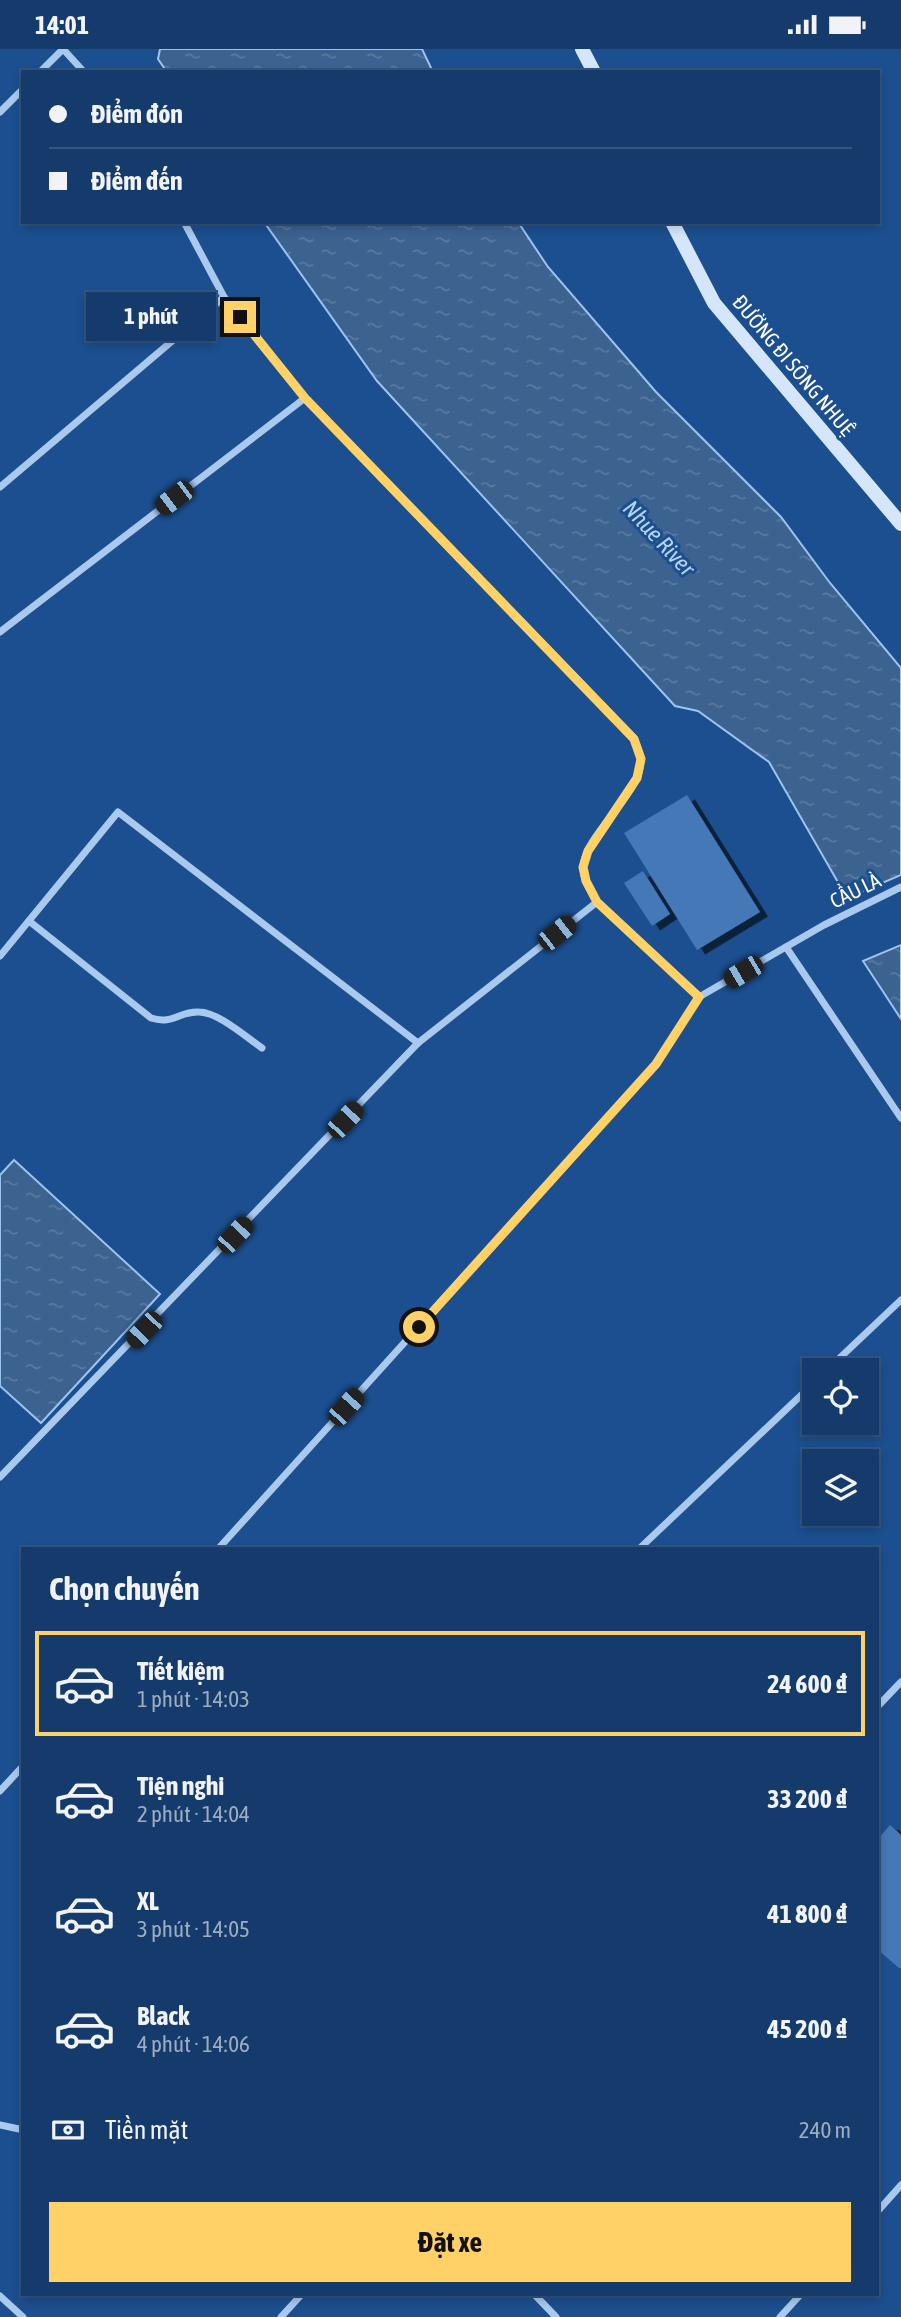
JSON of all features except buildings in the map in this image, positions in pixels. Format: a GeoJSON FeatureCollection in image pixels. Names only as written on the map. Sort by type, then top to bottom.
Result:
{"type":"FeatureCollection","features":[{"type":"Feature","properties":{"kind":"street"},"geometry":{"type":"LineString","coordinates":[[42,70],[63,49],[82,70]]}},
{"type":"Feature","properties":{"kind":"street"},"geometry":{"type":"LineString","coordinates":[[582,49],[593,70]]}},
{"type":"Feature","properties":{"kind":"street"},"geometry":{"type":"LineString","coordinates":[[0,112],[21,91]]}},
{"type":"Feature","properties":{"kind":"street"},"geometry":{"type":"LineString","coordinates":[[185,224],[225,297],[305,398],[634,739],[641,759],[637,778],[588,851],[583,867],[586,881],[597,902],[699,997],[656,1064],[220,1547]]}},
{"type":"Feature","properties":{"kind":"street","name":"ĐƯỜNG ĐI SÔNG NHUỆ"},"geometry":{"type":"LineString","coordinates":[[673,224],[714,303],[901,524]]}},
{"type":"Feature","properties":{"kind":"street"},"geometry":{"type":"LineString","coordinates":[[0,487],[225,297]]}},
{"type":"Feature","properties":{"kind":"street"},"geometry":{"type":"LineString","coordinates":[[0,632],[305,398]]}},
{"type":"Feature","properties":{"kind":"street"},"geometry":{"type":"LineString","coordinates":[[0,956],[118,812],[418,1043]]}},
{"type":"Feature","properties":{"kind":"street","name":"CẦU LÀ"},"geometry":{"type":"LineString","coordinates":[[699,997],[824,925],[901,887]]}},
{"type":"Feature","properties":{"kind":"street"},"geometry":{"type":"LineString","coordinates":[[0,1477],[418,1043],[597,902]]}},
{"type":"Feature","properties":{"kind":"street"},"geometry":{"type":"LineString","coordinates":[[29,921],[151,1018],[164,1022],[199,1011],[215,1016],[262,1048]]}},
{"type":"Feature","properties":{"kind":"street"},"geometry":{"type":"LineString","coordinates":[[786,947],[901,1118]]}},
{"type":"Feature","properties":{"kind":"street"},"geometry":{"type":"LineString","coordinates":[[840,1358],[901,1300]]}},
{"type":"Feature","properties":{"kind":"street"},"geometry":{"type":"LineString","coordinates":[[641,1547],[802,1394]]}},
{"type":"Feature","properties":{"kind":"street"},"geometry":{"type":"LineString","coordinates":[[879,1705],[901,1682]]}},
{"type":"Feature","properties":{"kind":"street"},"geometry":{"type":"LineString","coordinates":[[0,1791],[21,1768]]}},
{"type":"Feature","properties":{"kind":"street"},"geometry":{"type":"LineString","coordinates":[[0,2125],[21,2128]]}},
{"type":"Feature","properties":{"kind":"street"},"geometry":{"type":"LineString","coordinates":[[879,2210],[901,2185]]}},
{"type":"Feature","properties":{"kind":"street"},"geometry":{"type":"LineString","coordinates":[[0,2296],[23,2317]]}},
{"type":"Feature","properties":{"kind":"street"},"geometry":{"type":"LineString","coordinates":[[281,2317],[300,2296]]}},
{"type":"Feature","properties":{"kind":"street"},"geometry":{"type":"LineString","coordinates":[[536,2296],[556,2317]]}},
{"type":"Feature","properties":{"kind":"street"},"geometry":{"type":"LineString","coordinates":[[780,2317],[799,2296]]}},
{"type":"Feature","properties":{"kind":"water"},"geometry":{"type":"Polygon","coordinates":[[[160,49],[422,49],[432,70],[166,70],[158,59],[160,49]]]}},
{"type":"Feature","properties":{"kind":"water","name":"Nhue River"},"geometry":{"type":"Polygon","coordinates":[[[265,224],[519,224],[548,267],[656,392],[781,517],[830,583],[901,668],[901,875],[847,898],[769,762],[698,711],[675,706],[377,381],[265,224]]]}},
{"type":"Feature","properties":{"kind":"water"},"geometry":{"type":"Polygon","coordinates":[[[901,945],[901,1019],[863,961],[901,945]]]}},
{"type":"Feature","properties":{"kind":"water"},"geometry":{"type":"Polygon","coordinates":[[[14,1160],[160,1294],[41,1423],[0,1386],[0,1175],[14,1160]]]}},
{"type":"Feature","properties":{"kind":"route"},"geometry":{"type":"LineString","coordinates":[[240,317],[305,398],[634,739],[641,759],[637,778],[588,851],[583,867],[586,881],[597,902],[699,997],[656,1064],[419,1327]]}}]}
